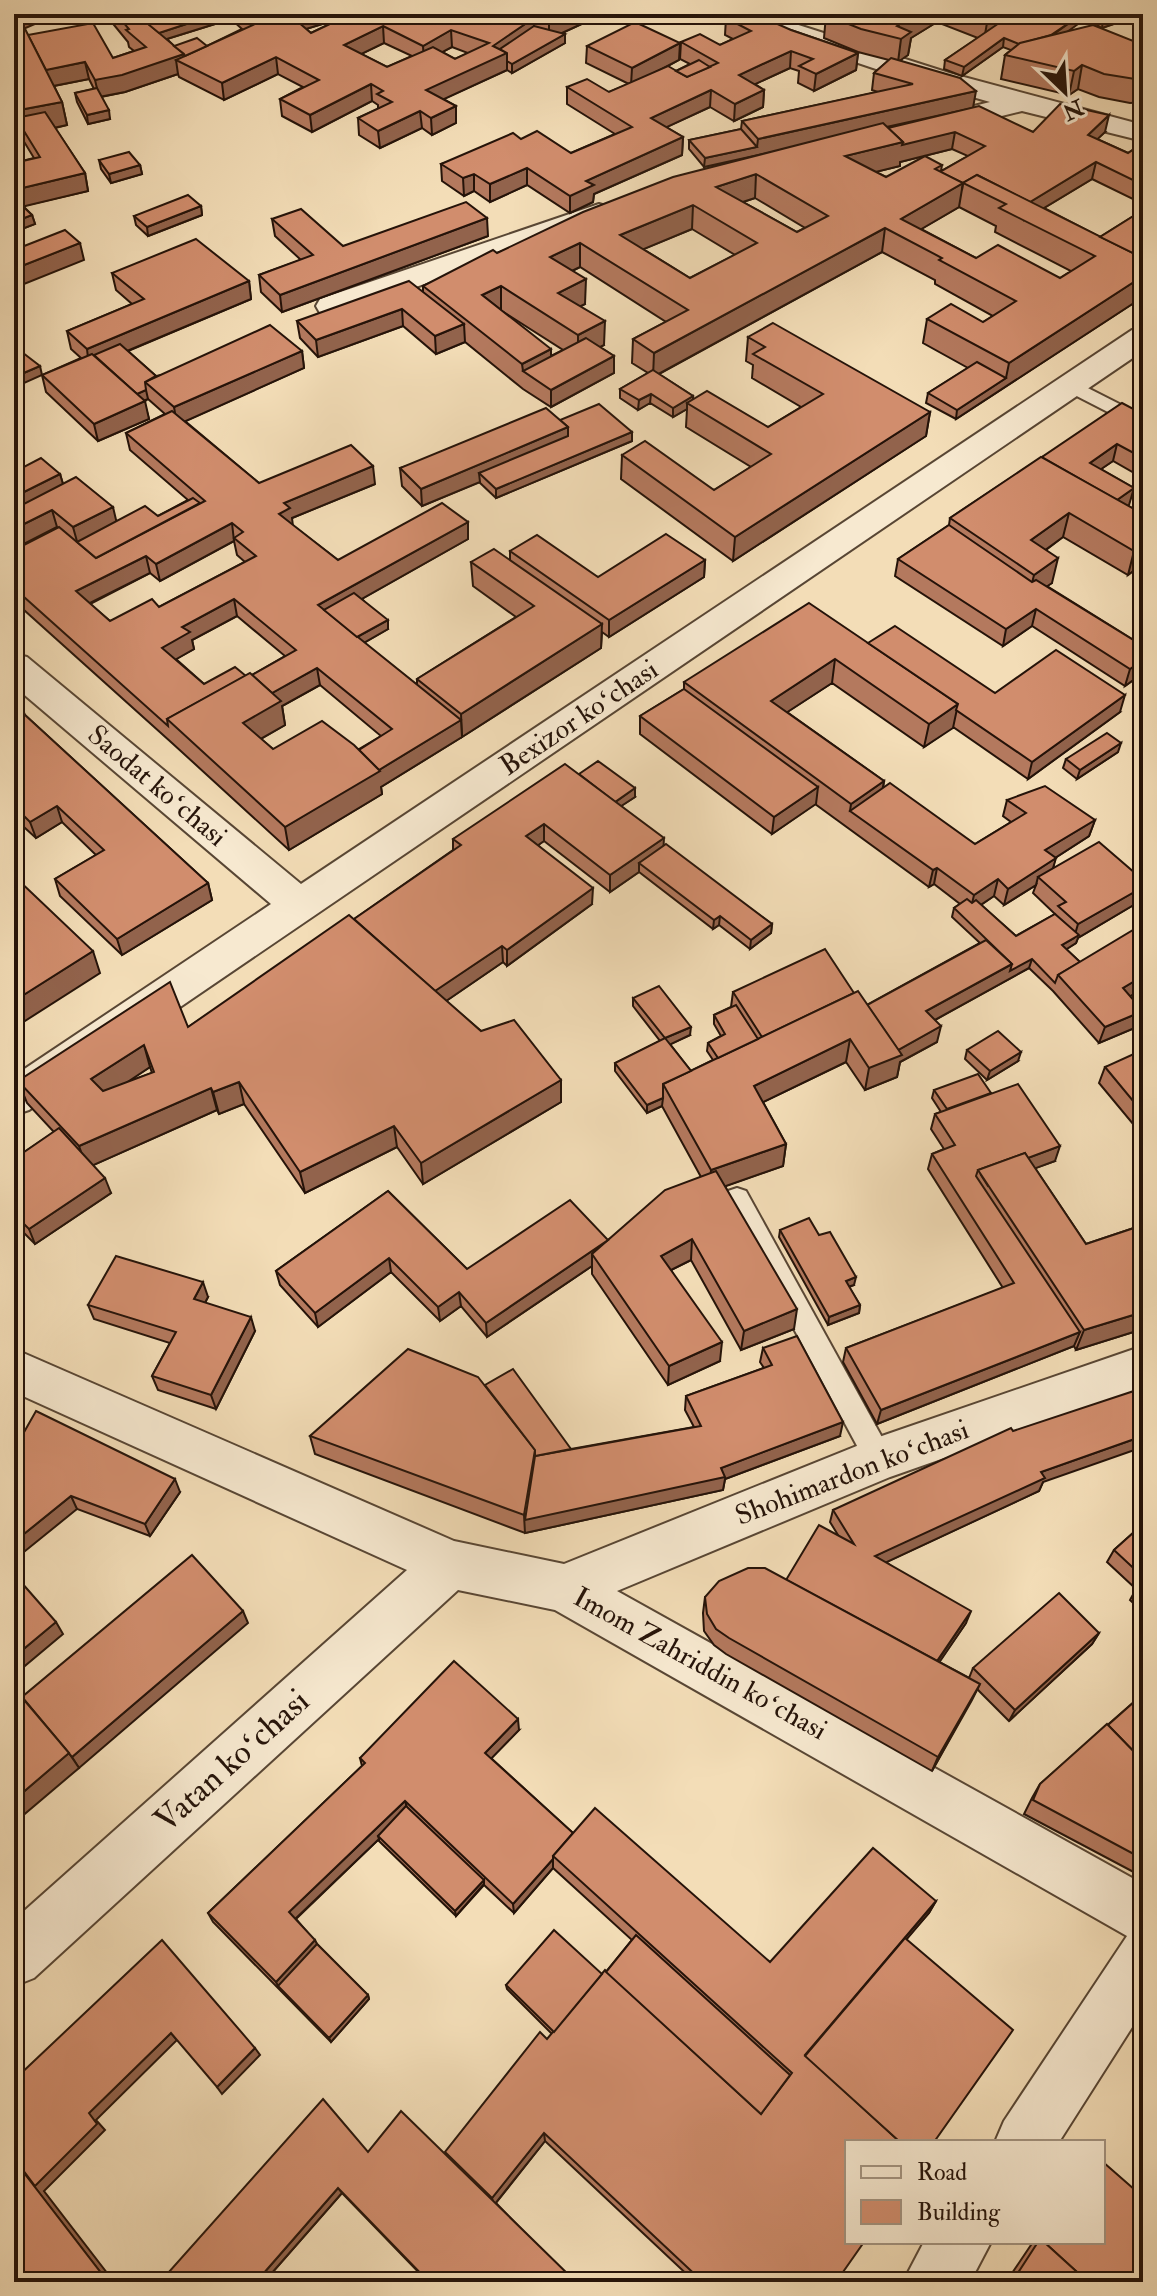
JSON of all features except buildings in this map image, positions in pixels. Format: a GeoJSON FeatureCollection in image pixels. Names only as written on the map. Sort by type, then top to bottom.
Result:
{"type":"FeatureCollection","features":[{"type":"Feature","properties":{"kind":"street"},"geometry":{"type":"LineString","coordinates":[[739,14],[823,44],[1019,103],[1143,133]]}},
{"type":"Feature","properties":{"kind":"street"},"geometry":{"type":"LineString","coordinates":[[904,131],[1019,103]]}},
{"type":"Feature","properties":{"kind":"street"},"geometry":{"type":"LineString","coordinates":[[331,306],[628,204]]}},
{"type":"Feature","properties":{"kind":"street","name":"Bexizor koʻchasi"},"geometry":{"type":"LineString","coordinates":[[14,1098],[1143,337]]}},
{"type":"Feature","properties":{"kind":"street","name":"Saodat koʻchasi"},"geometry":{"type":"LineString","coordinates":[[14,666],[300,906]]}},
{"type":"Feature","properties":{"kind":"street","name":"Shohimardon koʻchasi"},"geometry":{"type":"LineString","coordinates":[[564,1588],[879,1459],[1143,1367]]}},
{"type":"Feature","properties":{"kind":"street","name":"Imom Zahriddin koʻchasi"},"geometry":{"type":"LineString","coordinates":[[14,1370],[450,1564],[564,1588],[1143,1915]]}},
{"type":"Feature","properties":{"kind":"street","name":"Vatan koʻchasi"},"geometry":{"type":"LineString","coordinates":[[14,1958],[450,1564]]}},
{"type":"Feature","properties":{"kind":"street"},"geometry":{"type":"LineString","coordinates":[[1026,2140],[1143,1958]]}},
{"type":"Feature","properties":{"kind":"street"},"geometry":{"type":"LineString","coordinates":[[934,2282],[959,2244]]}},
{"type":"Feature","properties":{"kind":"lane"},"geometry":{"type":"LineString","coordinates":[[1070,385],[1143,424]]}},
{"type":"Feature","properties":{"kind":"lane"},"geometry":{"type":"LineString","coordinates":[[737,1199],[879,1459]]}}]}
